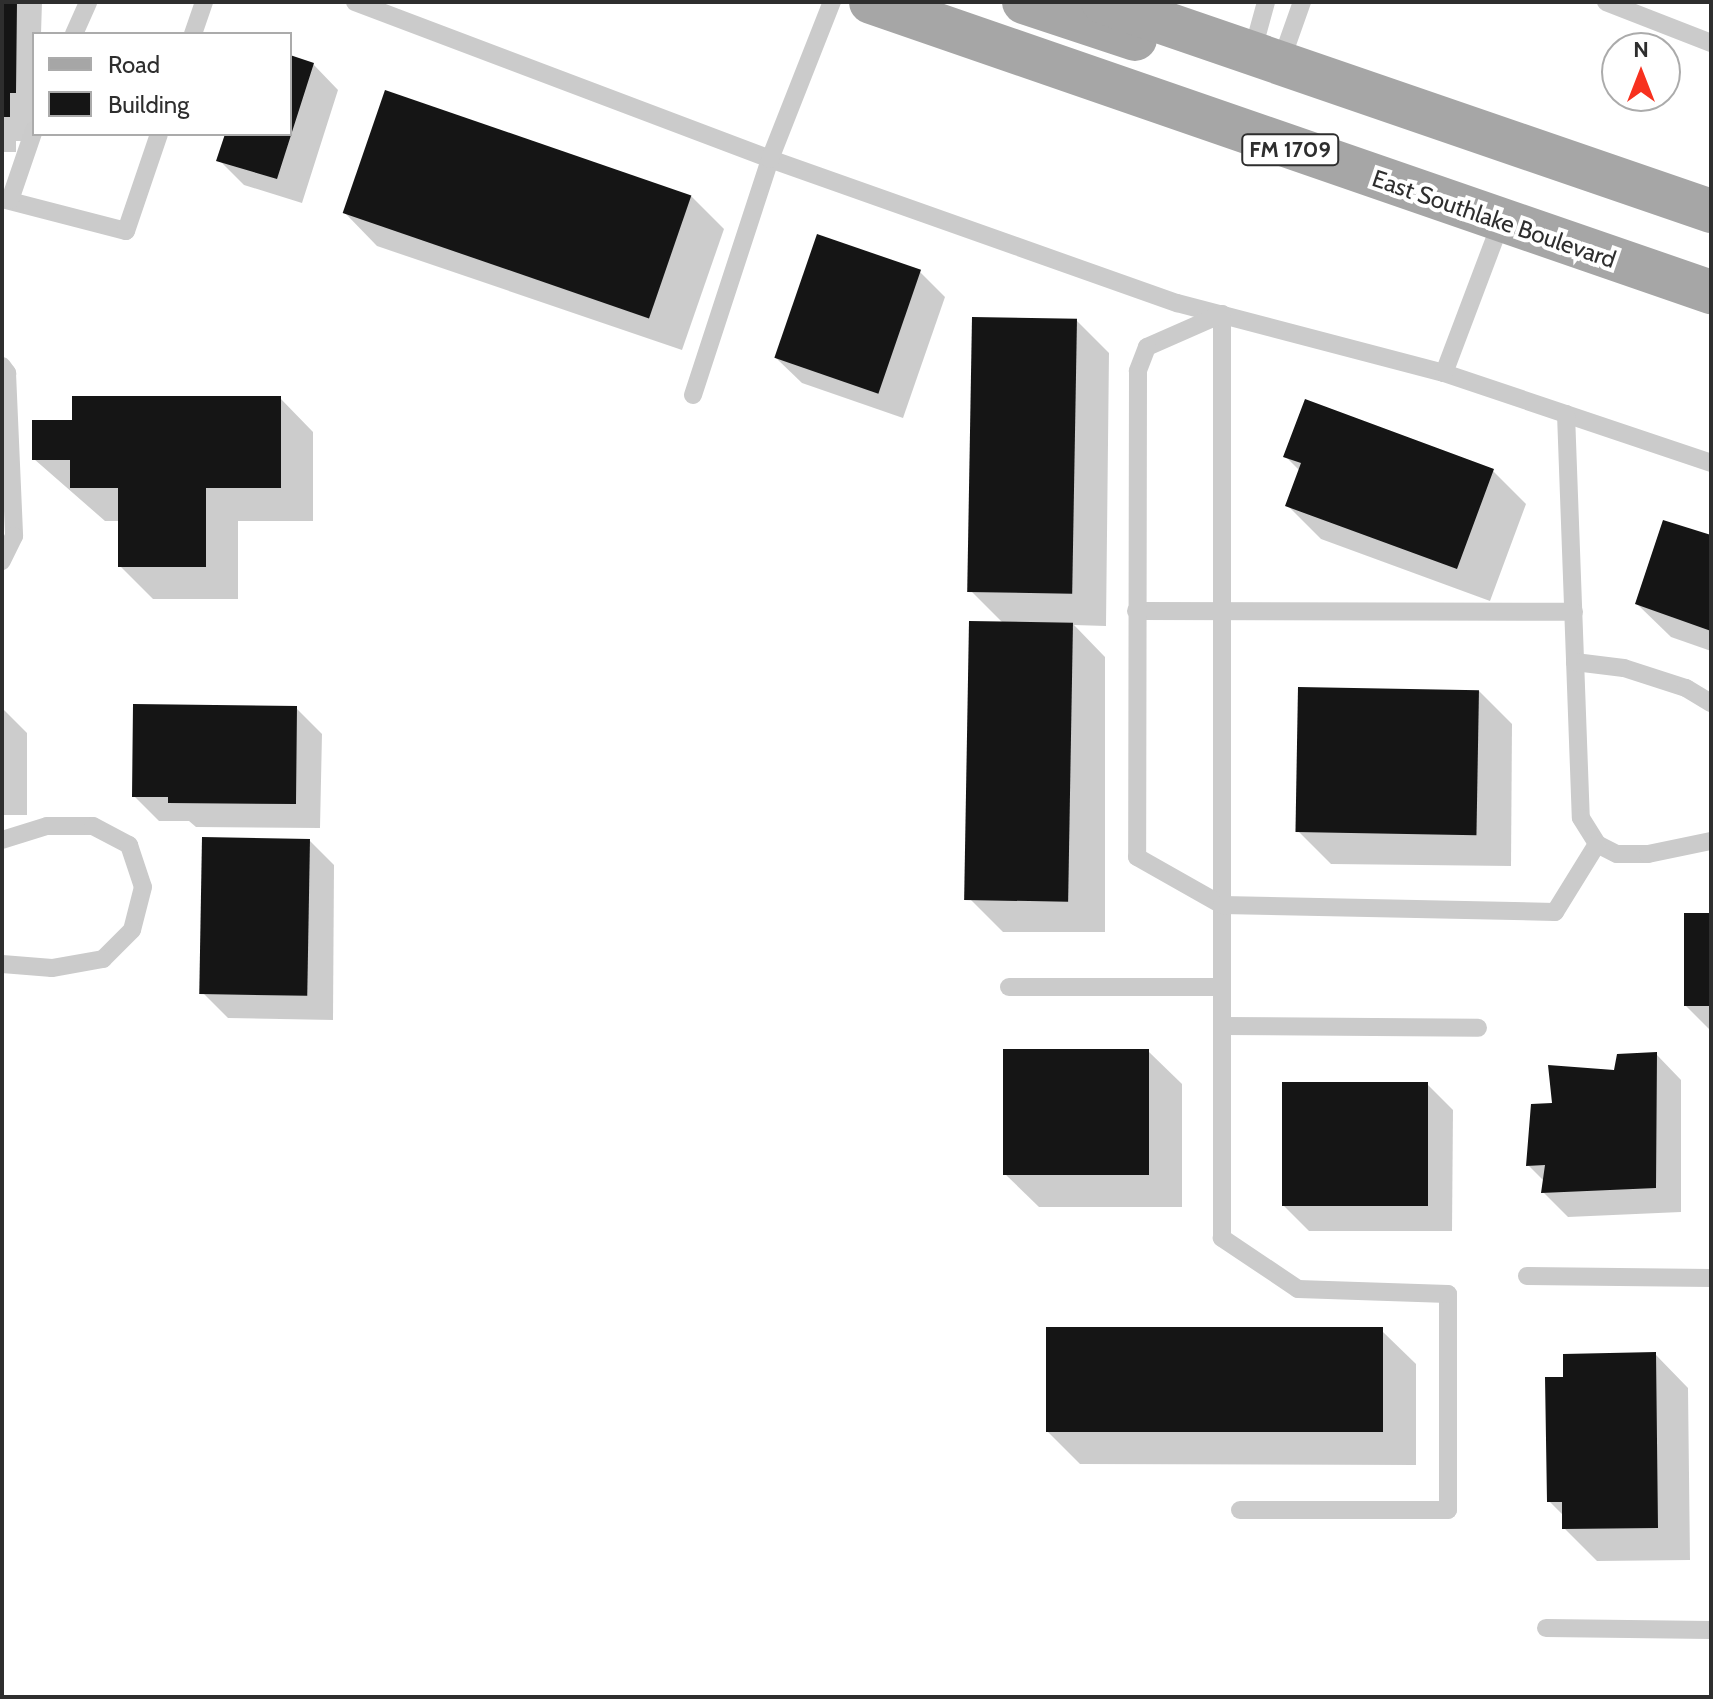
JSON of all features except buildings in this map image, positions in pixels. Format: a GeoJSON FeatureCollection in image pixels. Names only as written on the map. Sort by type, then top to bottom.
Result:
{"type":"FeatureCollection","features":[{"type":"Feature","properties":{"kind":"main road","name":"East Southlake Boulevard"},"geometry":{"type":"LineString","coordinates":[[871,2],[1711,292]]}},
{"type":"Feature","properties":{"kind":"main road"},"geometry":{"type":"LineString","coordinates":[[1024,2],[1153,45],[1266,59]]}},
{"type":"Feature","properties":{"kind":"main road"},"geometry":{"type":"LineString","coordinates":[[1103,2],[1711,211]]}},
{"type":"Feature","properties":{"kind":"lane"},"geometry":{"type":"LineString","coordinates":[[75,32],[88,2]]}},
{"type":"Feature","properties":{"kind":"lane"},"geometry":{"type":"LineString","coordinates":[[194,32],[204,2]]}},
{"type":"Feature","properties":{"kind":"lane"},"geometry":{"type":"LineString","coordinates":[[355,2],[770,159],[1222,314],[1444,373],[1711,463]]}},
{"type":"Feature","properties":{"kind":"lane"},"geometry":{"type":"LineString","coordinates":[[693,395],[770,159],[832,2]]}},
{"type":"Feature","properties":{"kind":"lane"},"geometry":{"type":"LineString","coordinates":[[1266,2],[1266,59]]}},
{"type":"Feature","properties":{"kind":"lane"},"geometry":{"type":"LineString","coordinates":[[1266,59],[1302,2]]}},
{"type":"Feature","properties":{"kind":"lane"},"geometry":{"type":"LineString","coordinates":[[1606,2],[1711,43]]}},
{"type":"Feature","properties":{"kind":"lane"},"geometry":{"type":"LineString","coordinates":[[32,135],[6,200],[126,231],[158,136]]}},
{"type":"Feature","properties":{"kind":"lane"},"geometry":{"type":"LineString","coordinates":[[1444,373],[1501,222]]}},
{"type":"Feature","properties":{"kind":"lane"},"geometry":{"type":"LineString","coordinates":[[1222,314],[1160,338],[1141,356],[1136,611],[1137,857],[1222,905],[1555,912],[1597,844]]}},
{"type":"Feature","properties":{"kind":"lane"},"geometry":{"type":"LineString","coordinates":[[1222,314],[1222,1238],[1298,1289],[1448,1294],[1448,1510],[1240,1510]]}},
{"type":"Feature","properties":{"kind":"lane"},"geometry":{"type":"LineString","coordinates":[[2,366],[7,373],[14,536],[2,561]]}},
{"type":"Feature","properties":{"kind":"lane"},"geometry":{"type":"LineString","coordinates":[[1566,414],[1581,818],[1597,844],[1617,854],[1648,854],[1711,841]]}},
{"type":"Feature","properties":{"kind":"lane"},"geometry":{"type":"LineString","coordinates":[[1136,611],[1574,612]]}},
{"type":"Feature","properties":{"kind":"lane"},"geometry":{"type":"LineString","coordinates":[[1575,662],[1624,668],[1686,688],[1711,703]]}},
{"type":"Feature","properties":{"kind":"lane"},"geometry":{"type":"LineString","coordinates":[[2,840],[47,826],[93,826],[129,845],[143,887],[132,930],[103,959],[52,968],[2,964]]}},
{"type":"Feature","properties":{"kind":"lane"},"geometry":{"type":"LineString","coordinates":[[1009,987],[1222,987]]}},
{"type":"Feature","properties":{"kind":"lane"},"geometry":{"type":"LineString","coordinates":[[1222,1026],[1478,1028]]}},
{"type":"Feature","properties":{"kind":"lane"},"geometry":{"type":"LineString","coordinates":[[1527,1276],[1711,1278]]}},
{"type":"Feature","properties":{"kind":"lane"},"geometry":{"type":"LineString","coordinates":[[1546,1628],[1711,1630]]}}]}
